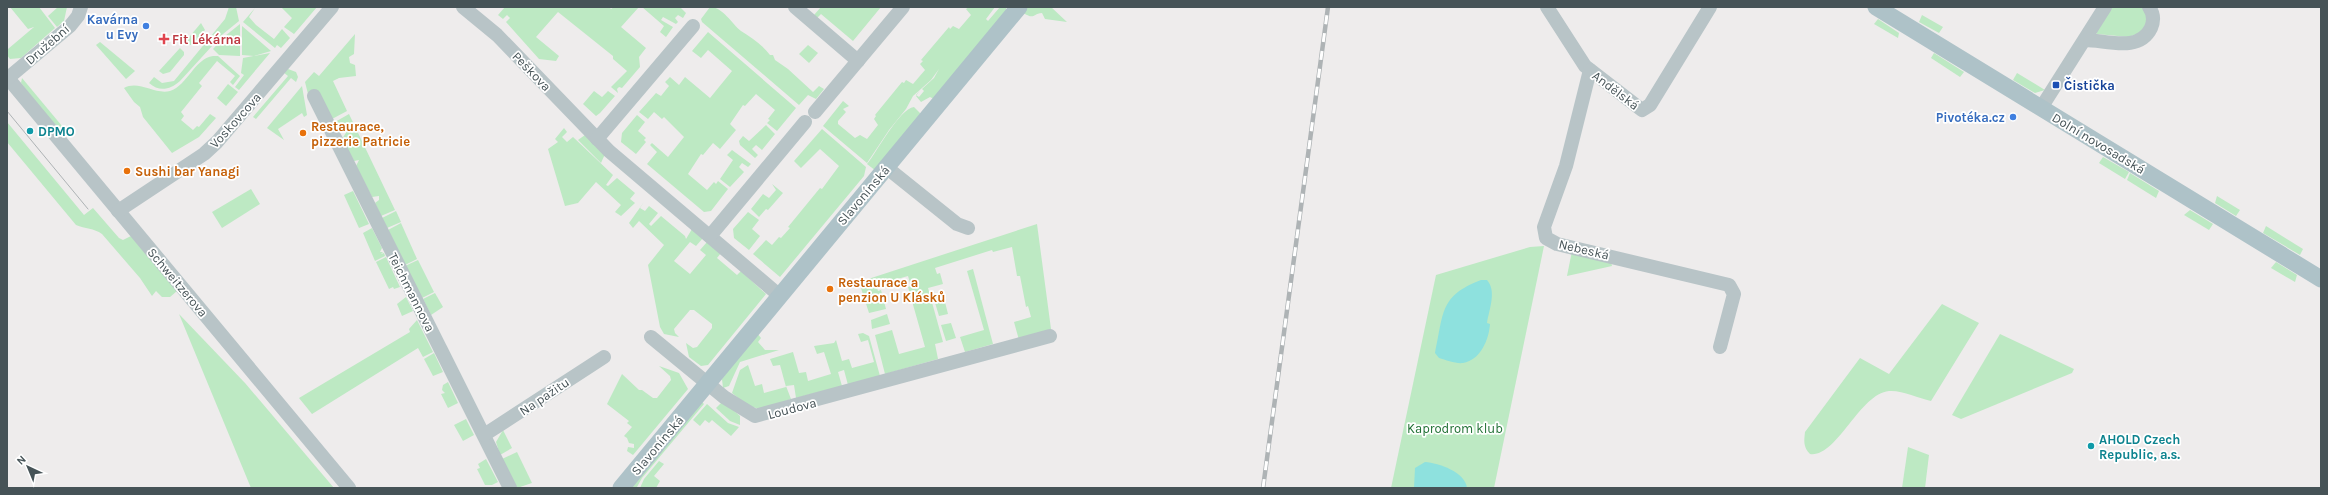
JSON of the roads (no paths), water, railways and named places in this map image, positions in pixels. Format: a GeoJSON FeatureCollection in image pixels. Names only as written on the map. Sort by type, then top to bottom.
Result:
{"type":"FeatureCollection","features":[{"type":"Feature","properties":{"kind":"main road","name":"Slavonínská"},"geometry":{"type":"LineString","coordinates":[[621,488],[1019,7]]}},
{"type":"Feature","properties":{"kind":"main road","name":"Dolní novosadská"},"geometry":{"type":"LineString","coordinates":[[1876,7],[2321,279]]}},
{"type":"Feature","properties":{"kind":"street","name":"Družební"},"geometry":{"type":"LineString","coordinates":[[7,77],[70,26],[78,16],[81,7]]}},
{"type":"Feature","properties":{"kind":"street","name":"Voskovcova"},"geometry":{"type":"LineString","coordinates":[[118,211],[204,154],[217,142],[332,7]]}},
{"type":"Feature","properties":{"kind":"street","name":"Peškova"},"geometry":{"type":"LineString","coordinates":[[463,7],[497,35],[597,139],[780,296]]}},
{"type":"Feature","properties":{"kind":"street"},"geometry":{"type":"LineString","coordinates":[[795,7],[858,61]]}},
{"type":"Feature","properties":{"kind":"street"},"geometry":{"type":"LineString","coordinates":[[815,112],[903,7]]}},
{"type":"Feature","properties":{"kind":"street","name":"Andělská"},"geometry":{"type":"LineString","coordinates":[[1547,7],[1578,56],[1590,70],[1640,109],[1646,109],[1710,7]]}},
{"type":"Feature","properties":{"kind":"street"},"geometry":{"type":"LineString","coordinates":[[2041,108],[2106,7]]}},
{"type":"Feature","properties":{"kind":"street"},"geometry":{"type":"LineString","coordinates":[[2084,40],[2126,43],[2140,40],[2152,24],[2153,16],[2150,7]]}},
{"type":"Feature","properties":{"kind":"street"},"geometry":{"type":"LineString","coordinates":[[597,139],[693,26]]}},
{"type":"Feature","properties":{"kind":"street","name":"Nebeská"},"geometry":{"type":"LineString","coordinates":[[1590,70],[1566,166],[1544,227],[1546,238],[1557,244],[1729,285],[1734,294],[1720,347]]}},
{"type":"Feature","properties":{"kind":"street","name":"Schweitzerova"},"geometry":{"type":"LineString","coordinates":[[7,77],[349,488]]}},
{"type":"Feature","properties":{"kind":"street","name":"Teichmannova"},"geometry":{"type":"LineString","coordinates":[[314,96],[510,488]]}},
{"type":"Feature","properties":{"kind":"street"},"geometry":{"type":"LineString","coordinates":[[710,236],[806,122]]}},
{"type":"Feature","properties":{"kind":"street"},"geometry":{"type":"LineString","coordinates":[[886,167],[957,224],[968,228]]}},
{"type":"Feature","properties":{"kind":"street","name":"Loudova"},"geometry":{"type":"LineString","coordinates":[[708,384],[740,409],[754,416],[1050,336]]}},
{"type":"Feature","properties":{"kind":"street"},"geometry":{"type":"LineString","coordinates":[[651,338],[708,384]]}},
{"type":"Feature","properties":{"kind":"street","name":"Na pažitu"},"geometry":{"type":"LineString","coordinates":[[484,435],[604,357]]}},
{"type":"Feature","properties":{"kind":"water"},"geometry":{"type":"Polygon","coordinates":[[[1481,280],[1487,280],[1492,290],[1491,307],[1487,323],[1490,324],[1488,336],[1483,348],[1475,358],[1463,363],[1439,358],[1435,353],[1442,317],[1450,300],[1467,286],[1481,280]]]}},
{"type":"Feature","properties":{"kind":"water"},"geometry":{"type":"Polygon","coordinates":[[[1425,462],[1444,466],[1457,473],[1462,477],[1467,488],[1414,488],[1415,468],[1425,462]]]}},
{"type":"Feature","properties":{"kind":"tram line"},"geometry":{"type":"LineString","coordinates":[[7,111],[88,209]]}},
{"type":"Feature","properties":{"kind":"railway"},"geometry":{"type":"LineString","coordinates":[[1263,488],[1328,7]]}},
{"type":"Feature","properties":{"kind":"place","name":"Kavárna u Evy"},"geometry":{"type":"Point","coordinates":[146,26]}},
{"type":"Feature","properties":{"kind":"place","name":"Fit Lékárna"},"geometry":{"type":"Point","coordinates":[164,39]}},
{"type":"Feature","properties":{"kind":"place","name":"Čistička"},"geometry":{"type":"Point","coordinates":[2056,85]}},
{"type":"Feature","properties":{"kind":"place","name":"Pivotéka.cz"},"geometry":{"type":"Point","coordinates":[2013,117]}},
{"type":"Feature","properties":{"kind":"place","name":"DPMO"},"geometry":{"type":"Point","coordinates":[30,131]}},
{"type":"Feature","properties":{"kind":"place","name":"Restaurace, pizzerie Patricie"},"geometry":{"type":"Point","coordinates":[303,133]}},
{"type":"Feature","properties":{"kind":"place","name":"Sushi bar Yanagi"},"geometry":{"type":"Point","coordinates":[127,171]}},
{"type":"Feature","properties":{"kind":"place","name":"Restaurace a penzion U Klásků"},"geometry":{"type":"Point","coordinates":[830,289]}},
{"type":"Feature","properties":{"kind":"place","name":"AHOLD Czech Republic, a.s."},"geometry":{"type":"Point","coordinates":[2091,446]}},
{"type":"Feature","properties":{"kind":"park label","name":"Kaprodrom klub"},"geometry":{"type":"Point","coordinates":[1455,428]}}]}
